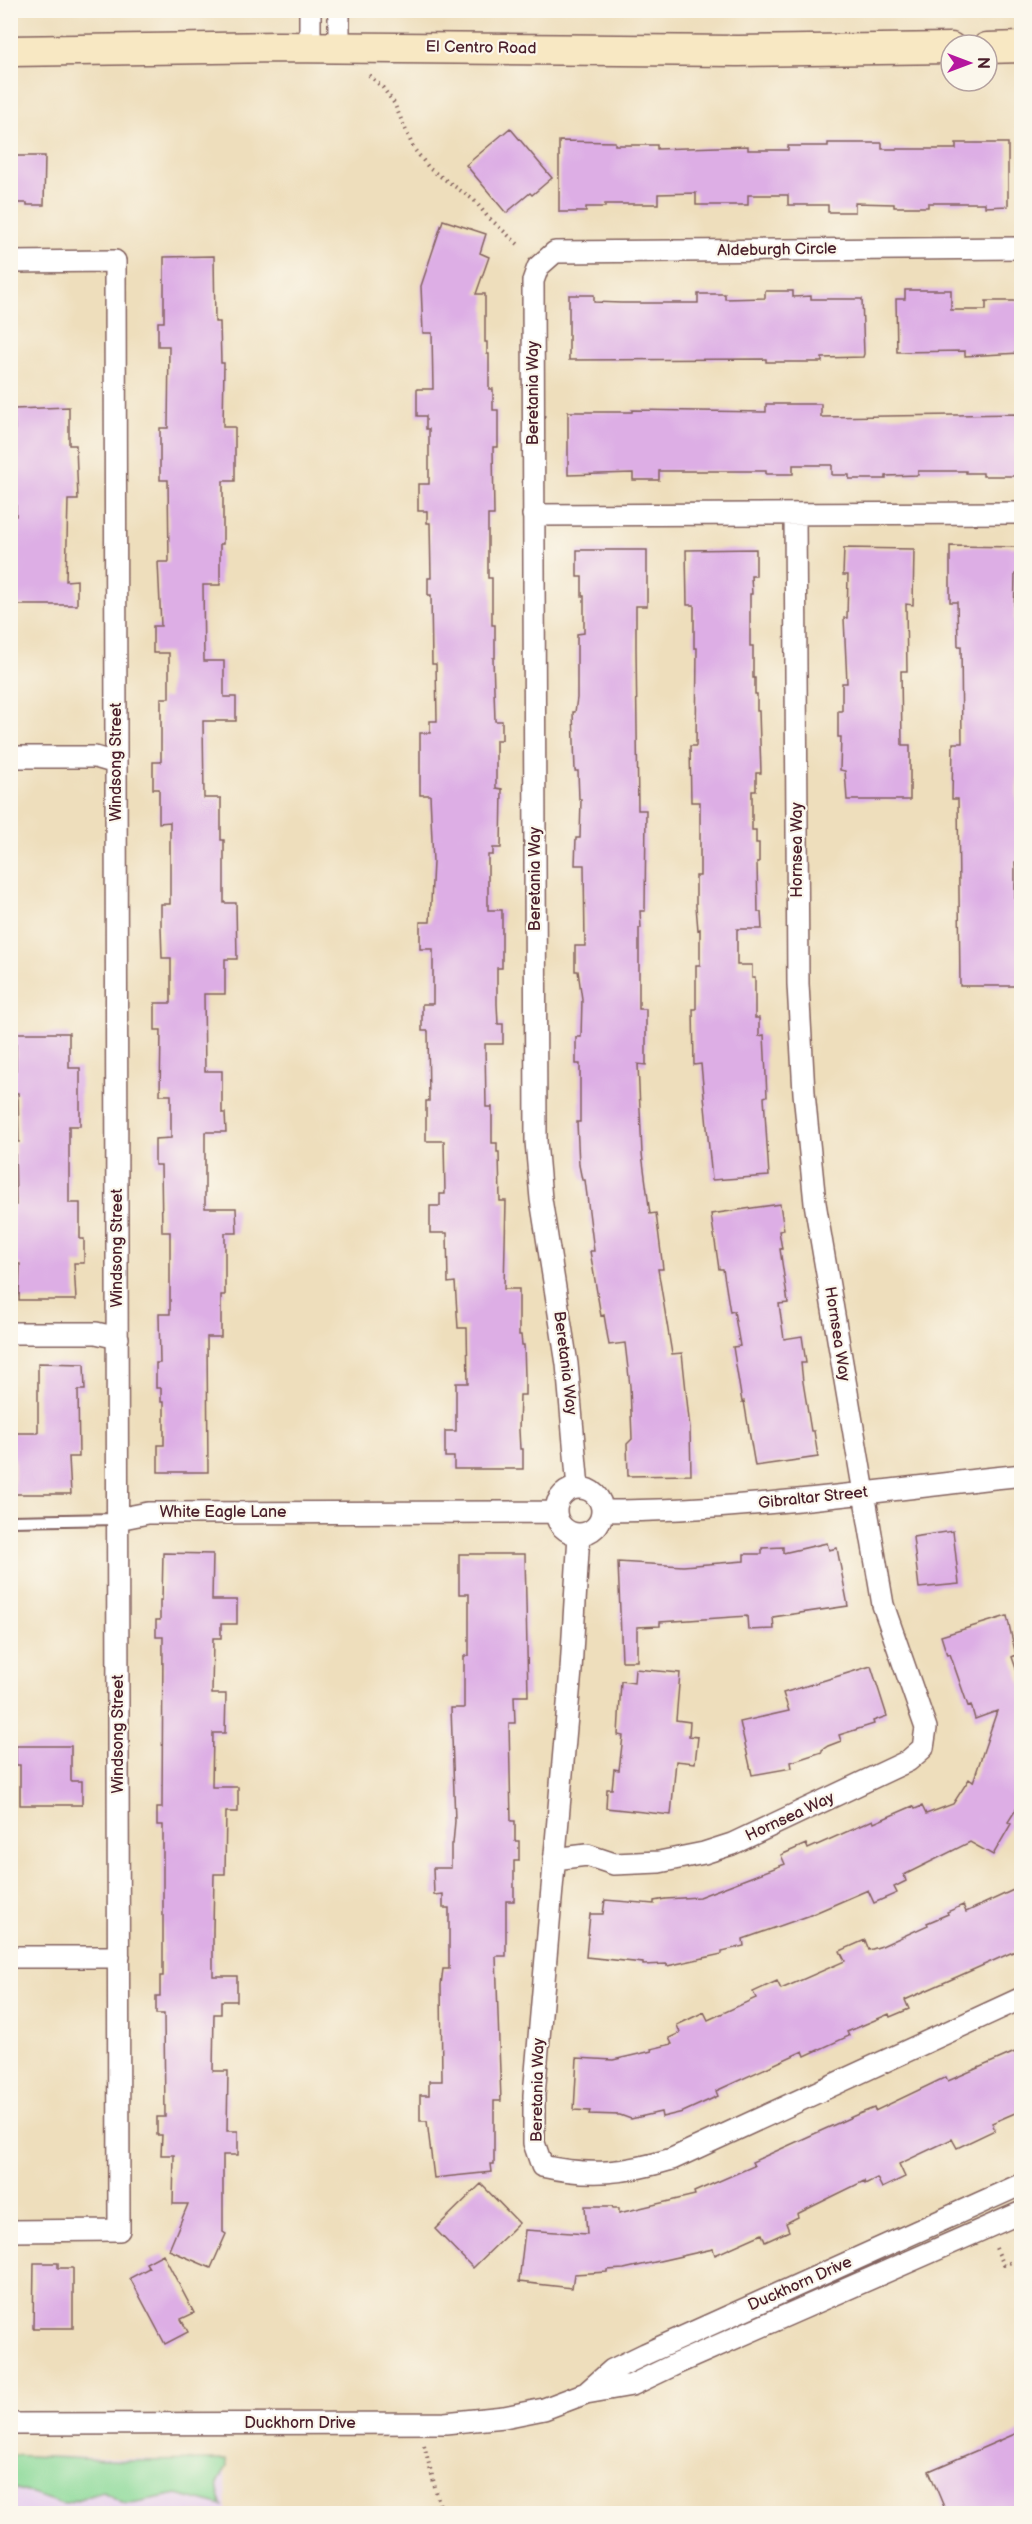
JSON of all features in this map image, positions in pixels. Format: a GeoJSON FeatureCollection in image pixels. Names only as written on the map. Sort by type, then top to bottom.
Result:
{"type":"FeatureCollection","features":[{"type":"Feature","properties":{"kind":"main road","name":"El Centro Road"},"geometry":{"type":"LineString","coordinates":[[10,51],[310,47],[738,51],[939,48]]}},
{"type":"Feature","properties":{"kind":"main road"},"geometry":{"type":"LineString","coordinates":[[999,48],[1022,47]]}},
{"type":"Feature","properties":{"kind":"street"},"geometry":{"type":"LineString","coordinates":[[310,10],[310,47]]}},
{"type":"Feature","properties":{"kind":"street"},"geometry":{"type":"LineString","coordinates":[[339,10],[339,47]]}},
{"type":"Feature","properties":{"kind":"street","name":"Aldeburgh Circle"},"geometry":{"type":"LineString","coordinates":[[538,267],[555,252],[1022,248]]}},
{"type":"Feature","properties":{"kind":"street","name":"Windsong Street"},"geometry":{"type":"LineString","coordinates":[[10,262],[115,261],[119,1957],[119,2230],[10,2231]]}},
{"type":"Feature","properties":{"kind":"street","name":"Beretania Way"},"geometry":{"type":"LineString","coordinates":[[538,267],[533,281],[536,1141],[541,1199],[567,1364],[578,1488]]}},
{"type":"Feature","properties":{"kind":"street"},"geometry":{"type":"LineString","coordinates":[[533,515],[1022,513]]}},
{"type":"Feature","properties":{"kind":"street","name":"Hornsea Way"},"geometry":{"type":"LineString","coordinates":[[554,1859],[587,1855],[614,1864],[659,1862],[704,1853],[732,1844],[898,1766],[923,1748],[926,1728],[883,1605],[815,1203],[804,1093],[798,984],[795,514]]}},
{"type":"Feature","properties":{"kind":"street"},"geometry":{"type":"LineString","coordinates":[[10,758],[95,757],[116,763]]}},
{"type":"Feature","properties":{"kind":"street"},"geometry":{"type":"LineString","coordinates":[[10,1333],[96,1333],[118,1338]]}},
{"type":"Feature","properties":{"kind":"street","name":"Gibraltar Street"},"geometry":{"type":"LineString","coordinates":[[603,1511],[671,1511],[1022,1475]]}},
{"type":"Feature","properties":{"kind":"street"},"geometry":{"type":"LineString","coordinates":[[578,1488],[585,1489],[597,1497],[603,1511],[592,1529],[579,1534],[564,1529],[559,1523],[556,1512],[559,1500],[564,1494],[578,1488]]}},
{"type":"Feature","properties":{"kind":"street","name":"White Eagle Lane"},"geometry":{"type":"LineString","coordinates":[[118,1519],[148,1513],[556,1512]]}},
{"type":"Feature","properties":{"kind":"street","name":"Beretania Way"},"geometry":{"type":"LineString","coordinates":[[579,1534],[571,1670],[534,2095],[534,2143],[542,2166],[572,2173],[611,2173],[636,2170],[672,2159],[1022,1998]]}},
{"type":"Feature","properties":{"kind":"street"},"geometry":{"type":"LineString","coordinates":[[10,1957],[119,1957]]}},
{"type":"Feature","properties":{"kind":"street","name":"Duckhorn Drive"},"geometry":{"type":"LineString","coordinates":[[586,2393],[612,2370],[645,2354],[1022,2184]]}},
{"type":"Feature","properties":{"kind":"street","name":"Duckhorn Drive"},"geometry":{"type":"LineString","coordinates":[[10,2424],[424,2423],[504,2417],[544,2409],[586,2393],[632,2385],[1022,2212]]}},
{"type":"Feature","properties":{"kind":"lane"},"geometry":{"type":"LineString","coordinates":[[10,1521],[118,1519]]}},
{"type":"Feature","properties":{"kind":"path"},"geometry":{"type":"LineString","coordinates":[[369,75],[394,103],[414,149],[429,169],[474,200],[487,216],[520,246]]}},
{"type":"Feature","properties":{"kind":"path"},"geometry":{"type":"LineString","coordinates":[[996,2248],[1004,2265],[1019,2259],[1022,2264]]}},
{"type":"Feature","properties":{"kind":"path"},"geometry":{"type":"LineString","coordinates":[[424,2423],[424,2451],[442,2514]]}},
{"type":"Feature","properties":{"kind":"shaded area"},"geometry":{"type":"Polygon","coordinates":[[[10,2456],[225,2462],[226,2513],[11,2513],[10,2456]]]}},
{"type":"Feature","properties":{"kind":"green space"},"geometry":{"type":"Polygon","coordinates":[[[10,2455],[128,2461],[226,2460],[227,2467],[218,2485],[223,2506],[177,2494],[126,2504],[103,2492],[63,2504],[11,2487],[10,2455]]]}},
{"type":"Feature","properties":{"kind":"building"},"geometry":{"type":"Polygon","coordinates":[[[510,128],[552,178],[506,213],[466,165],[510,128]]]}},
{"type":"Feature","properties":{"kind":"building"},"geometry":{"type":"Polygon","coordinates":[[[559,141],[657,145],[657,149],[748,146],[748,150],[788,150],[788,146],[828,146],[828,143],[882,143],[882,149],[956,149],[956,143],[1008,143],[1008,206],[985,207],[985,203],[928,203],[928,207],[894,207],[894,204],[855,203],[855,212],[828,212],[828,205],[788,205],[788,195],[748,195],[748,205],[696,205],[696,193],[658,194],[658,204],[605,204],[605,207],[586,207],[586,212],[559,212],[559,141]]]}},
{"type":"Feature","properties":{"kind":"building"},"geometry":{"type":"Polygon","coordinates":[[[10,156],[45,156],[44,205],[17,203],[17,198],[10,198],[10,156]]]}},
{"type":"Feature","properties":{"kind":"building"},"geometry":{"type":"Polygon","coordinates":[[[443,220],[486,234],[480,253],[489,257],[476,294],[485,294],[485,342],[487,342],[487,354],[489,354],[489,389],[493,389],[493,410],[498,410],[498,447],[493,447],[494,515],[488,515],[488,578],[492,578],[492,625],[495,625],[495,658],[493,658],[495,721],[502,721],[502,740],[496,740],[496,788],[502,789],[501,848],[493,848],[493,855],[488,855],[488,910],[502,910],[502,968],[497,968],[497,1004],[498,1024],[503,1024],[503,1044],[485,1044],[486,1107],[492,1107],[492,1143],[497,1143],[497,1152],[499,1152],[500,1201],[506,1201],[504,1289],[519,1289],[519,1335],[524,1345],[525,1376],[525,1395],[520,1395],[519,1430],[520,1449],[523,1449],[523,1469],[454,1469],[454,1457],[445,1457],[445,1431],[456,1431],[456,1383],[468,1383],[467,1328],[458,1328],[455,1282],[448,1283],[447,1233],[430,1233],[430,1206],[440,1206],[440,1194],[445,1194],[444,1141],[426,1141],[426,1101],[429,1101],[428,1031],[422,1031],[422,1004],[433,1004],[433,949],[420,949],[420,922],[430,922],[433,862],[430,795],[420,795],[420,733],[430,733],[430,721],[437,721],[436,664],[432,664],[431,595],[428,595],[428,578],[431,578],[430,523],[427,523],[427,511],[418,511],[418,484],[429,484],[429,429],[426,429],[426,416],[417,416],[417,389],[433,389],[432,333],[423,333],[421,286],[443,220]]]}},
{"type":"Feature","properties":{"kind":"building"},"geometry":{"type":"Polygon","coordinates":[[[214,256],[215,322],[220,322],[221,363],[224,363],[223,427],[235,427],[235,481],[223,481],[223,544],[220,544],[220,585],[203,585],[204,661],[224,661],[224,697],[236,697],[236,721],[203,721],[204,798],[221,798],[224,903],[236,903],[237,959],[225,959],[225,994],[204,994],[205,1071],[222,1071],[222,1113],[225,1113],[226,1132],[205,1132],[205,1208],[236,1208],[237,1233],[225,1233],[225,1295],[221,1295],[221,1337],[207,1337],[208,1472],[158,1472],[158,1445],[164,1445],[164,1402],[161,1402],[161,1388],[156,1388],[156,1363],[160,1363],[159,1314],[170,1314],[170,1232],[162,1232],[161,1165],[155,1165],[155,1139],[171,1138],[171,1095],[160,1095],[161,1030],[155,1030],[155,1003],[171,1003],[171,958],[162,958],[161,927],[161,904],[170,904],[170,822],[159,823],[159,789],[153,789],[153,762],[161,762],[161,698],[169,698],[169,653],[153,653],[153,626],[161,626],[158,562],[169,562],[168,480],[160,480],[160,428],[168,428],[169,346],[158,346],[158,322],[164,322],[164,257],[214,256]]]}},
{"type":"Feature","properties":{"kind":"building"},"geometry":{"type":"Polygon","coordinates":[[[905,290],[951,290],[951,310],[986,310],[986,301],[1019,301],[1020,353],[965,356],[965,351],[897,352],[896,299],[905,299],[905,290]]]}},
{"type":"Feature","properties":{"kind":"building"},"geometry":{"type":"Polygon","coordinates":[[[765,291],[793,291],[793,297],[811,296],[811,299],[862,299],[863,357],[822,358],[822,362],[766,362],[766,359],[569,360],[569,295],[594,295],[594,302],[698,303],[698,294],[725,294],[725,299],[765,298],[765,291]]]}},
{"type":"Feature","properties":{"kind":"building"},"geometry":{"type":"Polygon","coordinates":[[[766,404],[821,404],[821,417],[1020,414],[1021,476],[983,476],[983,473],[966,473],[966,471],[918,471],[918,475],[886,476],[886,479],[849,479],[849,475],[832,475],[832,465],[793,465],[793,474],[766,474],[766,471],[659,471],[659,480],[633,480],[633,473],[568,475],[568,412],[632,412],[632,410],[766,412],[766,404]]]}},
{"type":"Feature","properties":{"kind":"building"},"geometry":{"type":"Polygon","coordinates":[[[69,407],[69,445],[76,445],[78,500],[68,500],[66,581],[77,580],[77,605],[10,605],[10,582],[14,582],[13,516],[16,516],[16,469],[10,470],[10,445],[15,445],[14,409],[69,407]]]}},
{"type":"Feature","properties":{"kind":"building"},"geometry":{"type":"Polygon","coordinates":[[[950,546],[1020,547],[1020,574],[1015,574],[1014,622],[1018,622],[1018,678],[1020,678],[1022,695],[1022,771],[1018,771],[1017,824],[1019,843],[1022,843],[1022,862],[1015,862],[1015,903],[1018,903],[1018,931],[1022,931],[1019,986],[960,986],[958,799],[952,799],[953,743],[962,743],[961,646],[958,646],[957,602],[950,602],[950,546]]]}},
{"type":"Feature","properties":{"kind":"building"},"geometry":{"type":"Polygon","coordinates":[[[844,548],[914,549],[913,605],[906,604],[907,671],[901,671],[902,745],[910,745],[910,800],[847,800],[845,771],[840,770],[841,737],[838,737],[838,711],[842,711],[842,683],[847,683],[844,618],[847,618],[848,575],[843,575],[844,548]]]}},
{"type":"Feature","properties":{"kind":"building"},"geometry":{"type":"Polygon","coordinates":[[[756,549],[756,576],[751,576],[750,646],[753,646],[753,678],[755,678],[755,694],[757,694],[757,711],[759,711],[761,773],[756,773],[756,791],[752,791],[752,830],[756,830],[756,843],[759,843],[758,912],[761,912],[762,929],[737,929],[737,965],[752,965],[752,978],[755,978],[755,1018],[759,1018],[759,1036],[764,1035],[767,1096],[764,1097],[769,1176],[712,1180],[701,1064],[694,1065],[693,1009],[696,1009],[696,965],[700,965],[696,876],[700,876],[700,802],[691,802],[690,746],[696,746],[697,648],[694,648],[694,605],[687,605],[686,550],[756,549]]]}},
{"type":"Feature","properties":{"kind":"building"},"geometry":{"type":"Polygon","coordinates":[[[577,550],[647,550],[647,606],[636,606],[638,810],[646,810],[645,911],[640,911],[641,928],[639,928],[639,1009],[646,1009],[646,1065],[638,1064],[642,1154],[650,1214],[656,1213],[663,1269],[658,1269],[672,1354],[682,1353],[690,1429],[691,1475],[628,1476],[627,1444],[632,1439],[630,1386],[625,1343],[609,1345],[604,1315],[601,1316],[590,1251],[594,1251],[585,1180],[582,1180],[579,1165],[577,1122],[580,1122],[580,1064],[576,1064],[576,1037],[581,1037],[582,999],[578,971],[575,971],[575,946],[585,946],[584,865],[575,865],[576,838],[580,838],[581,799],[579,799],[578,771],[575,771],[573,712],[575,712],[577,698],[577,634],[584,633],[584,596],[582,596],[582,577],[577,577],[577,550]]]}},
{"type":"Feature","properties":{"kind":"building"},"geometry":{"type":"Polygon","coordinates":[[[16,1033],[69,1033],[69,1068],[80,1068],[80,1126],[69,1126],[69,1203],[80,1203],[80,1239],[84,1239],[84,1263],[74,1263],[76,1300],[19,1300],[20,1264],[10,1264],[10,1205],[16,1205],[15,1142],[19,1142],[18,1093],[10,1093],[10,1070],[16,1070],[16,1033]]]}},
{"type":"Feature","properties":{"kind":"building"},"geometry":{"type":"Polygon","coordinates":[[[780,1204],[784,1230],[779,1231],[782,1249],[780,1249],[788,1303],[779,1304],[784,1339],[802,1336],[806,1363],[801,1363],[803,1382],[818,1457],[755,1466],[733,1347],[740,1346],[734,1311],[730,1312],[723,1269],[719,1269],[711,1214],[780,1204]]]}},
{"type":"Feature","properties":{"kind":"building"},"geometry":{"type":"Polygon","coordinates":[[[38,1363],[84,1364],[85,1390],[78,1390],[79,1457],[69,1457],[71,1494],[14,1494],[15,1458],[10,1458],[10,1433],[38,1433],[38,1363]]]}},
{"type":"Feature","properties":{"kind":"building"},"geometry":{"type":"Polygon","coordinates":[[[953,1531],[959,1584],[919,1588],[913,1537],[953,1531]]]}},
{"type":"Feature","properties":{"kind":"building"},"geometry":{"type":"Polygon","coordinates":[[[827,1543],[829,1550],[837,1548],[848,1606],[773,1617],[774,1629],[748,1630],[747,1616],[660,1622],[660,1626],[637,1627],[637,1661],[622,1661],[618,1562],[683,1566],[744,1561],[744,1554],[762,1554],[762,1548],[783,1547],[783,1553],[827,1543]]]}},
{"type":"Feature","properties":{"kind":"building"},"geometry":{"type":"Polygon","coordinates":[[[163,1553],[213,1554],[212,1600],[237,1600],[237,1624],[221,1624],[221,1638],[213,1638],[212,1694],[226,1694],[225,1733],[213,1733],[212,1787],[238,1787],[238,1812],[226,1812],[225,1874],[214,1874],[213,1930],[213,1976],[237,1976],[237,2001],[221,2001],[221,2014],[214,2014],[213,2071],[228,2071],[227,2131],[238,2131],[238,2155],[223,2155],[223,2232],[226,2234],[211,2268],[169,2250],[188,2204],[173,2204],[174,2155],[161,2155],[162,2135],[157,2135],[157,2117],[165,2117],[164,2014],[156,2014],[156,1996],[160,1996],[160,1976],[163,1976],[163,1825],[157,1825],[157,1808],[162,1808],[163,1637],[156,1637],[156,1620],[160,1620],[163,1553]]]}},
{"type":"Feature","properties":{"kind":"building"},"geometry":{"type":"Polygon","coordinates":[[[459,1554],[525,1554],[528,1696],[514,1696],[515,1723],[509,1723],[511,1821],[515,1821],[515,1841],[519,1841],[519,1861],[514,1861],[514,1901],[506,1901],[506,1956],[496,1956],[501,2101],[494,2101],[494,2164],[491,2164],[492,2172],[434,2178],[427,2121],[420,2121],[420,2095],[429,2095],[429,2081],[442,2081],[441,1985],[443,1969],[449,1969],[449,1908],[443,1908],[443,1894],[434,1895],[433,1868],[451,1868],[451,1844],[453,1844],[455,1821],[451,1708],[464,1708],[464,1656],[469,1656],[469,1594],[459,1594],[459,1554]]]}},
{"type":"Feature","properties":{"kind":"building"},"geometry":{"type":"Polygon","coordinates":[[[1007,1616],[1016,1655],[1012,1657],[1022,1686],[1022,1800],[1008,1822],[1011,1824],[993,1855],[970,1842],[904,1875],[906,1881],[894,1887],[897,1893],[874,1903],[868,1890],[808,1916],[743,1939],[744,1946],[722,1951],[722,1954],[667,1966],[667,1964],[643,1965],[643,1963],[586,1957],[590,1914],[603,1914],[605,1900],[654,1904],[654,1901],[665,1899],[699,1897],[785,1864],[781,1855],[806,1844],[808,1849],[873,1820],[874,1823],[913,1806],[915,1809],[922,1806],[926,1814],[953,1804],[969,1779],[973,1782],[997,1711],[975,1719],[941,1636],[1007,1616]]]}},
{"type":"Feature","properties":{"kind":"building"},"geometry":{"type":"Polygon","coordinates":[[[871,1666],[887,1716],[873,1721],[874,1724],[839,1735],[841,1741],[828,1746],[822,1752],[791,1762],[792,1768],[752,1775],[740,1722],[789,1711],[783,1693],[871,1666]]]}},
{"type":"Feature","properties":{"kind":"building"},"geometry":{"type":"Polygon","coordinates":[[[635,1669],[680,1673],[676,1720],[690,1722],[689,1736],[698,1737],[695,1763],[676,1761],[671,1815],[606,1808],[607,1789],[612,1789],[614,1769],[619,1770],[623,1736],[618,1735],[621,1681],[634,1683],[635,1669]]]}},
{"type":"Feature","properties":{"kind":"building"},"geometry":{"type":"Polygon","coordinates":[[[16,1746],[71,1746],[71,1781],[82,1781],[82,1805],[20,1805],[20,1765],[16,1765],[16,1746]]]}},
{"type":"Feature","properties":{"kind":"building"},"geometry":{"type":"Polygon","coordinates":[[[1022,1886],[1022,1948],[905,2000],[909,2009],[890,2017],[889,2014],[847,2032],[849,2036],[805,2056],[803,2051],[716,2091],[718,2096],[683,2112],[662,2117],[661,2112],[631,2119],[620,2115],[589,2114],[590,2111],[574,2110],[577,2058],[613,2060],[672,2044],[669,2038],[680,2033],[677,2025],[704,2012],[708,2020],[756,1998],[753,1992],[777,1981],[781,1989],[845,1961],[840,1951],[865,1940],[869,1950],[882,1946],[928,1925],[927,1923],[963,1905],[966,1912],[1022,1886]]]}},
{"type":"Feature","properties":{"kind":"building"},"geometry":{"type":"Polygon","coordinates":[[[1022,2049],[1022,2110],[992,2123],[995,2130],[957,2148],[952,2139],[899,2164],[905,2177],[882,2188],[877,2178],[865,2184],[864,2181],[797,2214],[798,2217],[786,2223],[789,2231],[765,2242],[762,2234],[715,2255],[713,2249],[624,2269],[574,2274],[572,2288],[519,2282],[525,2230],[587,2234],[585,2206],[612,2206],[619,2208],[619,2213],[695,2195],[694,2192],[754,2166],[752,2162],[856,2115],[874,2108],[875,2111],[946,2077],[948,2081],[1022,2049]]]}},
{"type":"Feature","properties":{"kind":"building"},"geometry":{"type":"Polygon","coordinates":[[[481,2184],[519,2223],[473,2268],[435,2229],[481,2184]]]}},
{"type":"Feature","properties":{"kind":"building"},"geometry":{"type":"Polygon","coordinates":[[[163,2254],[194,2313],[181,2319],[188,2332],[165,2344],[130,2278],[149,2268],[146,2263],[163,2254]]]}},
{"type":"Feature","properties":{"kind":"building"},"geometry":{"type":"Polygon","coordinates":[[[34,2263],[58,2263],[58,2268],[73,2268],[73,2328],[33,2328],[34,2263]]]}},
{"type":"Feature","properties":{"kind":"building"},"geometry":{"type":"Polygon","coordinates":[[[1022,2431],[1022,2514],[947,2514],[929,2471],[1022,2431]]]}}]}
